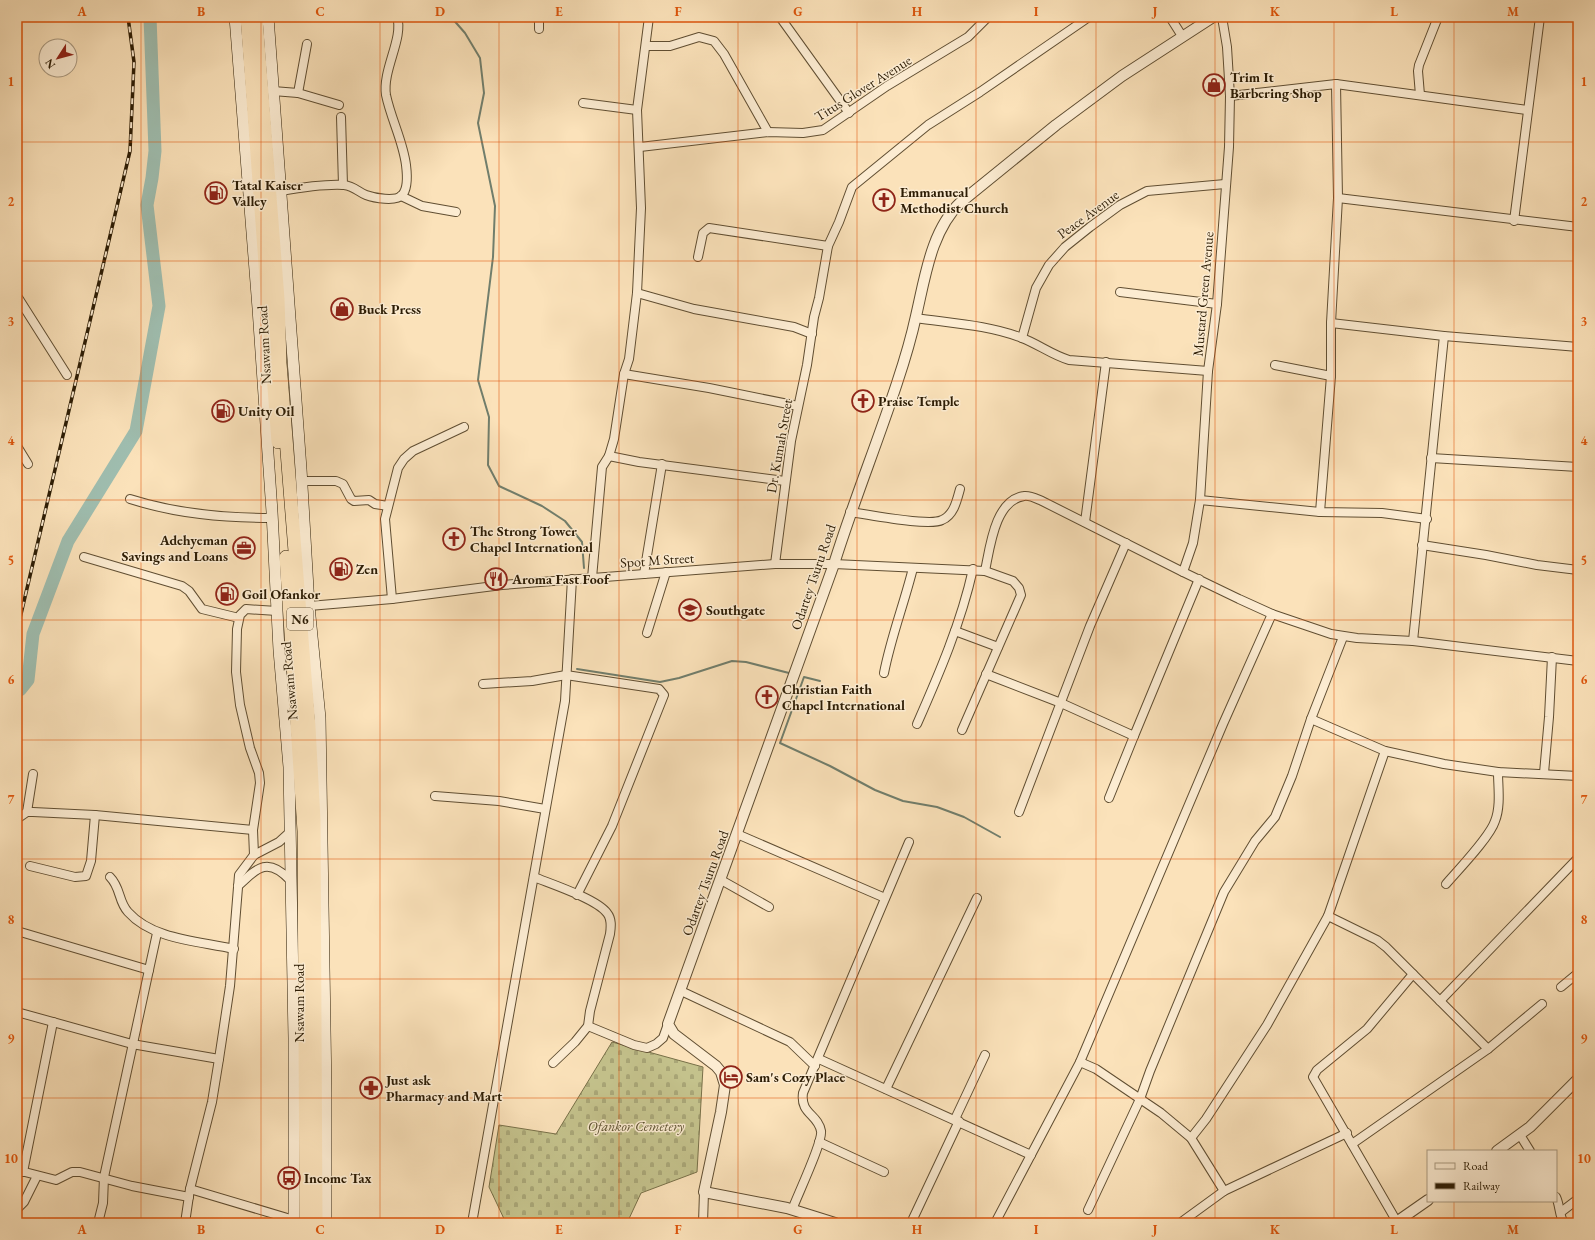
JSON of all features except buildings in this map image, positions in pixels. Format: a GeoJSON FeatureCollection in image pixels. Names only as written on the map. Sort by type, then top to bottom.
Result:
{"type":"FeatureCollection","features":[{"type":"Feature","properties":{"kind":"highway","name":"Nsawam Road"},"geometry":{"type":"LineString","coordinates":[[247,17],[302,795],[298,1222]]}},
{"type":"Feature","properties":{"kind":"highway","name":"Nsawam Road"},"geometry":{"type":"LineString","coordinates":[[256,17],[278,299],[280,363],[314,820],[316,1223]]}},
{"type":"Feature","properties":{"kind":"main road"},"geometry":{"type":"LineString","coordinates":[[235,17],[289,767],[290,880],[298,1222]]}},
{"type":"Feature","properties":{"kind":"main road"},"geometry":{"type":"LineString","coordinates":[[268,17],[302,481],[309,606],[320,718],[326,1084],[326,1223]]}},
{"type":"Feature","properties":{"kind":"street"},"geometry":{"type":"LineString","coordinates":[[397,17],[397,36],[386,84],[388,100],[397,127],[406,164],[406,184],[401,196]]}},
{"type":"Feature","properties":{"kind":"street"},"geometry":{"type":"LineString","coordinates":[[539,17],[539,29]]}},
{"type":"Feature","properties":{"kind":"street"},"geometry":{"type":"LineString","coordinates":[[592,578],[602,467],[609,456],[614,438],[624,374],[629,359],[637,294],[641,208],[640,147],[637,110],[649,17]]}},
{"type":"Feature","properties":{"kind":"street"},"geometry":{"type":"LineString","coordinates":[[780,17],[849,113]]}},
{"type":"Feature","properties":{"kind":"street","name":"Titus Glover Avenue"},"geometry":{"type":"LineString","coordinates":[[640,147],[768,132],[816,132],[823,130],[887,86],[968,37],[988,17]]}},
{"type":"Feature","properties":{"kind":"street","name":"Dr. Kumah Street"},"geometry":{"type":"LineString","coordinates":[[775,564],[785,481],[828,246],[839,222],[848,194],[858,181],[928,125],[980,92],[1089,17]]}},
{"type":"Feature","properties":{"kind":"street"},"geometry":{"type":"LineString","coordinates":[[1170,17],[1182,36]]}},
{"type":"Feature","properties":{"kind":"street","name":"Odartey Tsuru Road"},"geometry":{"type":"LineString","coordinates":[[668,1024],[721,880],[834,564],[850,512],[898,381],[916,318],[924,279],[932,252],[948,216],[952,210],[1056,125],[1122,76],[1213,17]]}},
{"type":"Feature","properties":{"kind":"street","name":"Mustard Green Avenue"},"geometry":{"type":"LineString","coordinates":[[1182,572],[1193,543],[1200,500],[1208,371],[1217,304],[1230,96],[1227,47],[1222,17]]}},
{"type":"Feature","properties":{"kind":"street"},"geometry":{"type":"LineString","coordinates":[[1420,95],[1419,65],[1438,17]]}},
{"type":"Feature","properties":{"kind":"street"},"geometry":{"type":"LineString","coordinates":[[1514,220],[1540,17]]}},
{"type":"Feature","properties":{"kind":"street"},"geometry":{"type":"LineString","coordinates":[[646,46],[670,46],[699,37],[714,41],[724,54],[768,132]]}},
{"type":"Feature","properties":{"kind":"street"},"geometry":{"type":"LineString","coordinates":[[298,93],[307,44]]}},
{"type":"Feature","properties":{"kind":"street"},"geometry":{"type":"LineString","coordinates":[[1320,512],[1331,376],[1338,198],[1336,84]]}},
{"type":"Feature","properties":{"kind":"street"},"geometry":{"type":"LineString","coordinates":[[1230,96],[1336,84],[1527,110]]}},
{"type":"Feature","properties":{"kind":"street"},"geometry":{"type":"LineString","coordinates":[[273,91],[298,93],[339,105]]}},
{"type":"Feature","properties":{"kind":"street"},"geometry":{"type":"LineString","coordinates":[[583,103],[637,110]]}},
{"type":"Feature","properties":{"kind":"street"},"geometry":{"type":"LineString","coordinates":[[341,117],[343,185]]}},
{"type":"Feature","properties":{"kind":"street","name":"Peace Avenue"},"geometry":{"type":"LineString","coordinates":[[1022,338],[1036,288],[1049,264],[1065,247],[1102,218],[1120,205],[1146,191],[1225,184]]}},
{"type":"Feature","properties":{"kind":"street"},"geometry":{"type":"LineString","coordinates":[[281,191],[343,185],[355,188],[368,196],[388,198],[401,196],[422,206],[456,212]]}},
{"type":"Feature","properties":{"kind":"street"},"geometry":{"type":"LineString","coordinates":[[1338,198],[1431,208],[1514,220],[1578,227]]}},
{"type":"Feature","properties":{"kind":"street"},"geometry":{"type":"LineString","coordinates":[[698,257],[704,232],[709,228],[828,246]]}},
{"type":"Feature","properties":{"kind":"street"},"geometry":{"type":"LineString","coordinates":[[1120,292],[1217,304]]}},
{"type":"Feature","properties":{"kind":"street"},"geometry":{"type":"LineString","coordinates":[[637,294],[694,310],[794,327],[812,334]]}},
{"type":"Feature","properties":{"kind":"street"},"geometry":{"type":"LineString","coordinates":[[17,296],[67,375]]}},
{"type":"Feature","properties":{"kind":"street"},"geometry":{"type":"LineString","coordinates":[[916,318],[987,328],[1022,338],[1059,357],[1069,360],[1208,371]]}},
{"type":"Feature","properties":{"kind":"street"},"geometry":{"type":"LineString","coordinates":[[1332,323],[1444,336],[1578,347]]}},
{"type":"Feature","properties":{"kind":"street"},"geometry":{"type":"LineString","coordinates":[[1413,641],[1422,545],[1427,519],[1431,458],[1444,336]]}},
{"type":"Feature","properties":{"kind":"street"},"geometry":{"type":"LineString","coordinates":[[1085,522],[1106,362]]}},
{"type":"Feature","properties":{"kind":"street"},"geometry":{"type":"LineString","coordinates":[[1274,365],[1331,376]]}},
{"type":"Feature","properties":{"kind":"street"},"geometry":{"type":"LineString","coordinates":[[624,374],[710,388],[798,406]]}},
{"type":"Feature","properties":{"kind":"street"},"geometry":{"type":"LineString","coordinates":[[392,599],[385,519],[398,468],[404,459],[413,451],[464,427]]}},
{"type":"Feature","properties":{"kind":"street"},"geometry":{"type":"LineString","coordinates":[[17,446],[28,464]]}},
{"type":"Feature","properties":{"kind":"street"},"geometry":{"type":"LineString","coordinates":[[609,456],[785,481]]}},
{"type":"Feature","properties":{"kind":"street"},"geometry":{"type":"LineString","coordinates":[[1431,458],[1578,467]]}},
{"type":"Feature","properties":{"kind":"street"},"geometry":{"type":"LineString","coordinates":[[644,574],[662,464]]}},
{"type":"Feature","properties":{"kind":"street"},"geometry":{"type":"LineString","coordinates":[[302,481],[336,481],[343,484],[352,500],[358,502],[369,500],[375,504],[388,506]]}},
{"type":"Feature","properties":{"kind":"street"},"geometry":{"type":"LineString","coordinates":[[850,512],[933,522],[942,520],[956,506],[960,489]]}},
{"type":"Feature","properties":{"kind":"street"},"geometry":{"type":"LineString","coordinates":[[985,571],[996,525],[1004,508],[1013,499],[1026,495],[1042,500],[1182,572],[1272,614],[1343,636],[1413,641],[1578,661]]}},
{"type":"Feature","properties":{"kind":"street"},"geometry":{"type":"LineString","coordinates":[[130,499],[172,511],[209,517],[272,518]]}},
{"type":"Feature","properties":{"kind":"street"},"geometry":{"type":"LineString","coordinates":[[1200,500],[1320,512],[1382,513],[1427,519]]}},
{"type":"Feature","properties":{"kind":"street"},"geometry":{"type":"LineString","coordinates":[[1018,812],[1090,626],[1126,543]]}},
{"type":"Feature","properties":{"kind":"street"},"geometry":{"type":"LineString","coordinates":[[1422,545],[1486,554],[1537,565],[1578,570]]}},
{"type":"Feature","properties":{"kind":"street"},"geometry":{"type":"LineString","coordinates":[[84,558],[182,586],[189,591],[202,609],[239,618]]}},
{"type":"Feature","properties":{"kind":"street","name":"Spot M Street"},"geometry":{"type":"LineString","coordinates":[[309,606],[392,599],[502,585],[775,564],[834,564],[973,570],[985,571],[1013,581],[1019,588],[1021,595],[998,647]]}},
{"type":"Feature","properties":{"kind":"street"},"geometry":{"type":"LineString","coordinates":[[884,673],[892,637],[903,606],[913,568]]}},
{"type":"Feature","properties":{"kind":"street"},"geometry":{"type":"LineString","coordinates":[[917,724],[946,659],[973,570]]}},
{"type":"Feature","properties":{"kind":"street"},"geometry":{"type":"LineString","coordinates":[[647,633],[666,572]]}},
{"type":"Feature","properties":{"kind":"street"},"geometry":{"type":"LineString","coordinates":[[472,1223],[565,701],[572,579]]}},
{"type":"Feature","properties":{"kind":"street"},"geometry":{"type":"LineString","coordinates":[[1109,798],[1199,580]]}},
{"type":"Feature","properties":{"kind":"street"},"geometry":{"type":"LineString","coordinates":[[254,855],[254,830],[260,783],[259,773],[250,748],[240,705],[236,672],[239,618],[242,612],[249,609],[277,611]]}},
{"type":"Feature","properties":{"kind":"street"},"geometry":{"type":"LineString","coordinates":[[994,1223],[1080,1062],[1220,731],[1272,614]]}},
{"type":"Feature","properties":{"kind":"street"},"geometry":{"type":"LineString","coordinates":[[955,631],[998,647],[962,730]]}},
{"type":"Feature","properties":{"kind":"street"},"geometry":{"type":"LineString","coordinates":[[1088,1210],[1140,1099],[1150,1071],[1224,892],[1256,841],[1275,817],[1292,776],[1311,719],[1343,636]]}},
{"type":"Feature","properties":{"kind":"street"},"geometry":{"type":"LineString","coordinates":[[1544,773],[1552,657]]}},
{"type":"Feature","properties":{"kind":"street"},"geometry":{"type":"LineString","coordinates":[[986,674],[1061,703],[1134,736]]}},
{"type":"Feature","properties":{"kind":"street"},"geometry":{"type":"LineString","coordinates":[[482,684],[532,681],[566,675],[659,689],[664,695],[612,826],[577,895]]}},
{"type":"Feature","properties":{"kind":"street"},"geometry":{"type":"LineString","coordinates":[[1311,719],[1385,751],[1444,764],[1498,772],[1544,773],[1578,776]]}},
{"type":"Feature","properties":{"kind":"street"},"geometry":{"type":"LineString","coordinates":[[1191,1138],[1206,1119],[1267,1025],[1328,916],[1385,751]]}},
{"type":"Feature","properties":{"kind":"street"},"geometry":{"type":"LineString","coordinates":[[1446,884],[1489,832],[1495,822],[1498,810],[1498,772]]}},
{"type":"Feature","properties":{"kind":"street"},"geometry":{"type":"LineString","coordinates":[[27,812],[33,774]]}},
{"type":"Feature","properties":{"kind":"street"},"geometry":{"type":"LineString","coordinates":[[435,796],[499,802],[545,809]]}},
{"type":"Feature","properties":{"kind":"street"},"geometry":{"type":"LineString","coordinates":[[17,819],[27,812],[95,815],[254,830]]}},
{"type":"Feature","properties":{"kind":"street"},"geometry":{"type":"LineString","coordinates":[[30,866],[75,877],[86,876],[91,861],[95,815]]}},
{"type":"Feature","properties":{"kind":"street"},"geometry":{"type":"LineString","coordinates":[[185,1223],[190,1193],[212,1102],[219,1059],[234,948],[239,874],[254,855],[279,842],[290,832]]}},
{"type":"Feature","properties":{"kind":"street"},"geometry":{"type":"LineString","coordinates":[[737,834],[885,898]]}},
{"type":"Feature","properties":{"kind":"street"},"geometry":{"type":"LineString","coordinates":[[792,1210],[822,1132],[819,1125],[806,1111],[802,1101],[803,1093],[909,842]]}},
{"type":"Feature","properties":{"kind":"street"},"geometry":{"type":"LineString","coordinates":[[1440,1001],[1578,858]]}},
{"type":"Feature","properties":{"kind":"street"},"geometry":{"type":"LineString","coordinates":[[238,886],[255,870],[263,867],[272,867],[280,870],[290,880]]}},
{"type":"Feature","properties":{"kind":"street"},"geometry":{"type":"LineString","coordinates":[[110,876],[117,883],[122,904],[128,912],[157,933],[234,948]]}},
{"type":"Feature","properties":{"kind":"street"},"geometry":{"type":"LineString","coordinates":[[534,877],[594,902],[607,913],[611,922],[610,934],[590,1011],[588,1026],[575,1042],[553,1063]]}},
{"type":"Feature","properties":{"kind":"street"},"geometry":{"type":"LineString","coordinates":[[721,880],[770,907]]}},
{"type":"Feature","properties":{"kind":"street"},"geometry":{"type":"LineString","coordinates":[[886,1089],[977,898]]}},
{"type":"Feature","properties":{"kind":"street"},"geometry":{"type":"LineString","coordinates":[[1328,916],[1377,940],[1488,1049]]}},
{"type":"Feature","properties":{"kind":"street"},"geometry":{"type":"LineString","coordinates":[[17,931],[149,970]]}},
{"type":"Feature","properties":{"kind":"street"},"geometry":{"type":"LineString","coordinates":[[98,1223],[103,1203],[104,1177],[157,933]]}},
{"type":"Feature","properties":{"kind":"street"},"geometry":{"type":"LineString","coordinates":[[1562,987],[1578,973]]}},
{"type":"Feature","properties":{"kind":"street"},"geometry":{"type":"LineString","coordinates":[[1413,974],[1367,1029],[1314,1074],[1315,1081],[1347,1133],[1396,1223],[1427,1201]]}},
{"type":"Feature","properties":{"kind":"street"},"geometry":{"type":"LineString","coordinates":[[681,990],[790,1042],[817,1062],[886,1089],[1031,1155]]}},
{"type":"Feature","properties":{"kind":"street"},"geometry":{"type":"LineString","coordinates":[[1352,1144],[1488,1049],[1542,1004]]}},
{"type":"Feature","properties":{"kind":"street"},"geometry":{"type":"LineString","coordinates":[[17,1012],[132,1044],[219,1059]]}},
{"type":"Feature","properties":{"kind":"street"},"geometry":{"type":"LineString","coordinates":[[53,1022],[20,1171],[56,1180],[72,1172],[80,1172],[104,1177],[132,1186],[190,1193],[298,1222]]}},
{"type":"Feature","properties":{"kind":"street"},"geometry":{"type":"LineString","coordinates":[[588,1026],[634,1045],[647,1048],[656,1044],[663,1038],[668,1024]]}},
{"type":"Feature","properties":{"kind":"street"},"geometry":{"type":"LineString","coordinates":[[668,1024],[674,1034],[716,1066],[721,1072],[725,1085],[721,1112],[704,1192],[703,1223]]}},
{"type":"Feature","properties":{"kind":"street"},"geometry":{"type":"LineString","coordinates":[[911,1223],[985,1055]]}},
{"type":"Feature","properties":{"kind":"street"},"geometry":{"type":"LineString","coordinates":[[1080,1062],[1096,1069],[1176,1124],[1191,1138],[1224,1191]]}},
{"type":"Feature","properties":{"kind":"street"},"geometry":{"type":"LineString","coordinates":[[1498,1150],[1520,1135],[1578,1079]]}},
{"type":"Feature","properties":{"kind":"street"},"geometry":{"type":"LineString","coordinates":[[1180,1223],[1224,1191],[1347,1133]]}},
{"type":"Feature","properties":{"kind":"street"},"geometry":{"type":"LineString","coordinates":[[1520,1135],[1529,1150]]}},
{"type":"Feature","properties":{"kind":"street"},"geometry":{"type":"LineString","coordinates":[[819,1142],[884,1172]]}},
{"type":"Feature","properties":{"kind":"street"},"geometry":{"type":"LineString","coordinates":[[17,1210],[24,1202],[37,1176]]}},
{"type":"Feature","properties":{"kind":"street"},"geometry":{"type":"LineString","coordinates":[[704,1192],[792,1210],[835,1223]]}},
{"type":"Feature","properties":{"kind":"street"},"geometry":{"type":"LineString","coordinates":[[1560,1219],[1578,1199]]}},
{"type":"Feature","properties":{"kind":"street"},"geometry":{"type":"LineString","coordinates":[[1557,1202],[1560,1219]]}},
{"type":"Feature","properties":{"kind":"green space","name":"Ofankor Cemetery"},"geometry":{"type":"Polygon","coordinates":[[[612,1042],[703,1067],[697,1172],[641,1193],[627,1223],[506,1223],[489,1187],[499,1125],[556,1134],[612,1042]]]}},
{"type":"Feature","properties":{"kind":"waterway"},"geometry":{"type":"LineString","coordinates":[[17,690],[20,690],[28,680],[33,634],[68,541],[136,431],[159,306],[147,205],[155,151],[150,17]]}},
{"type":"Feature","properties":{"kind":"waterway"},"geometry":{"type":"LineString","coordinates":[[451,17],[465,33],[480,58],[484,93],[478,123],[495,206],[493,257],[478,380],[489,417],[488,465],[499,486],[542,506],[565,521],[582,542],[584,568]]}},
{"type":"Feature","properties":{"kind":"waterway"},"geometry":{"type":"LineString","coordinates":[[577,669],[660,682],[679,678],[732,661],[746,662],[789,673]]}},
{"type":"Feature","properties":{"kind":"waterway"},"geometry":{"type":"LineString","coordinates":[[820,681],[804,677],[780,743],[830,766],[875,790],[903,801],[937,807],[964,817],[1000,837]]}},
{"type":"Feature","properties":{"kind":"railway"},"geometry":{"type":"LineString","coordinates":[[17,631],[130,151],[134,62],[128,17]]}},
{"type":"Feature","properties":{"kind":"place","name":"Trim It Barbering Shop"},"geometry":{"type":"Point","coordinates":[1214,85]}},
{"type":"Feature","properties":{"kind":"place","name":"Tatal Kaiser Valley"},"geometry":{"type":"Point","coordinates":[216,193]}},
{"type":"Feature","properties":{"kind":"place","name":"Emmanueal Methodist Church"},"geometry":{"type":"Point","coordinates":[884,200]}},
{"type":"Feature","properties":{"kind":"place","name":"Buck Press"},"geometry":{"type":"Point","coordinates":[342,309]}},
{"type":"Feature","properties":{"kind":"place","name":"Praise Temple"},"geometry":{"type":"Point","coordinates":[863,401]}},
{"type":"Feature","properties":{"kind":"place","name":"Unity Oil"},"geometry":{"type":"Point","coordinates":[223,411]}},
{"type":"Feature","properties":{"kind":"place","name":"The Strong Tower Chapel International"},"geometry":{"type":"Point","coordinates":[454,539]}},
{"type":"Feature","properties":{"kind":"place","name":"Adehyeman Savings and Loans"},"geometry":{"type":"Point","coordinates":[244,548]}},
{"type":"Feature","properties":{"kind":"place","name":"Zen"},"geometry":{"type":"Point","coordinates":[341,569]}},
{"type":"Feature","properties":{"kind":"place","name":"Aroma Fast Foof"},"geometry":{"type":"Point","coordinates":[496,579]}},
{"type":"Feature","properties":{"kind":"place","name":"Goil Ofankor"},"geometry":{"type":"Point","coordinates":[227,594]}},
{"type":"Feature","properties":{"kind":"place","name":"Southgate"},"geometry":{"type":"Point","coordinates":[690,610]}},
{"type":"Feature","properties":{"kind":"place","name":"Christian Faith Chapel International"},"geometry":{"type":"Point","coordinates":[767,697]}},
{"type":"Feature","properties":{"kind":"place","name":"Sam's Cozy Place"},"geometry":{"type":"Point","coordinates":[731,1077]}},
{"type":"Feature","properties":{"kind":"place","name":"Just ask Pharmacy and Mart"},"geometry":{"type":"Point","coordinates":[371,1088]}},
{"type":"Feature","properties":{"kind":"place","name":"Income Tax"},"geometry":{"type":"Point","coordinates":[289,1178]}}]}
